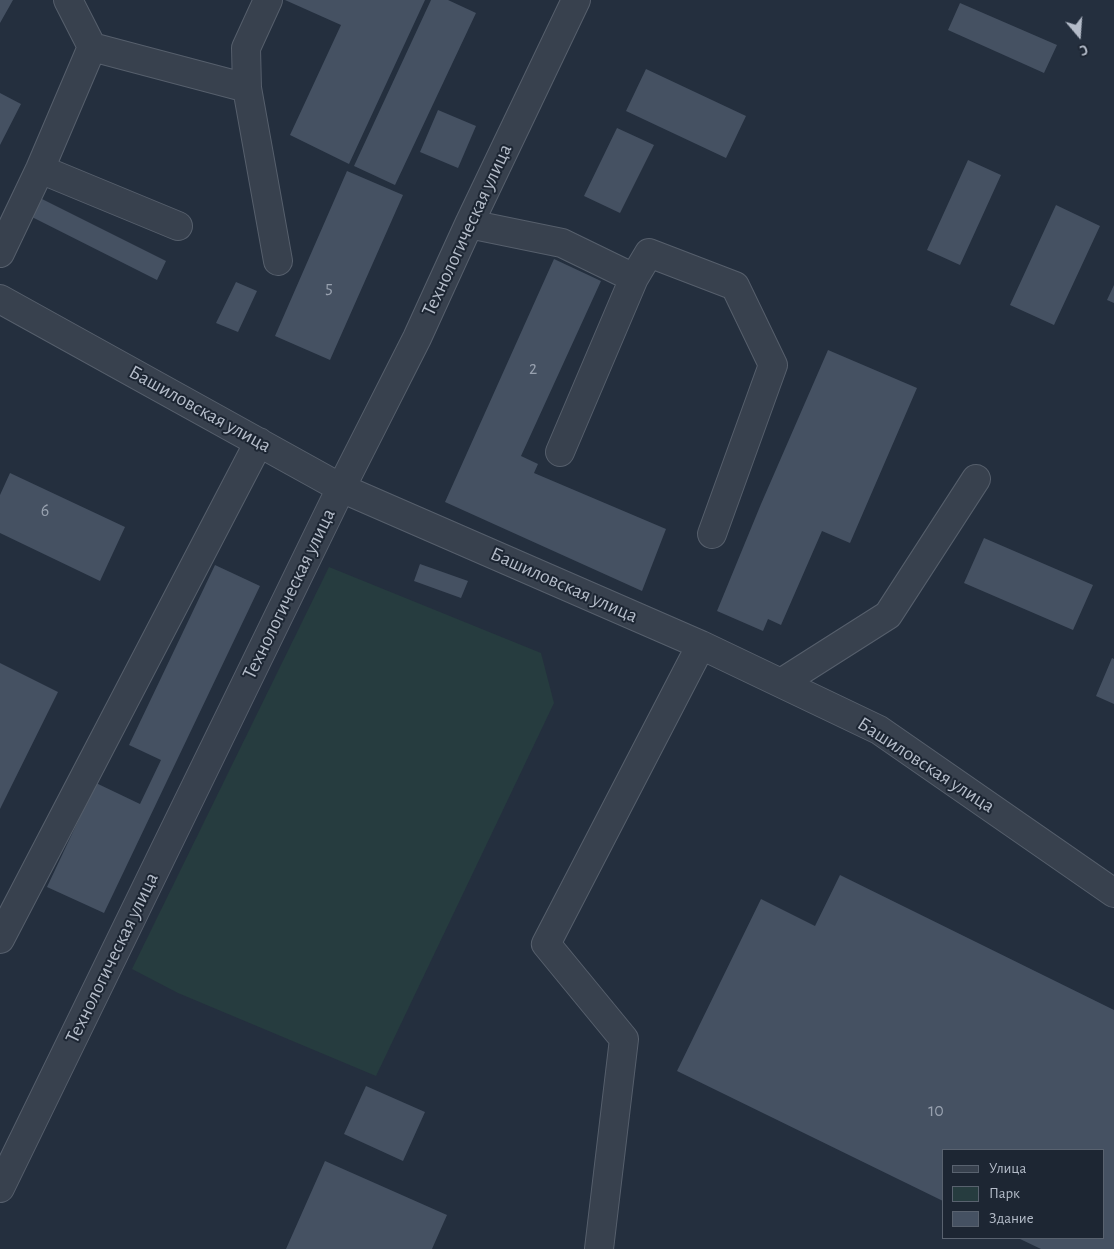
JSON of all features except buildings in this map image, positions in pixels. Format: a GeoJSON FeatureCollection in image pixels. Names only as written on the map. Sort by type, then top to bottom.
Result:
{"type":"FeatureCollection","features":[{"type":"Feature","properties":{"kind":"street"},"geometry":{"type":"LineString","coordinates":[[68,0],[92,47],[247,88]]}},
{"type":"Feature","properties":{"kind":"street"},"geometry":{"type":"LineString","coordinates":[[268,0],[246,48],[247,88],[278,261]]}},
{"type":"Feature","properties":{"kind":"street","name":"Технологическая улица"},"geometry":{"type":"LineString","coordinates":[[0,1188],[341,488],[417,338],[576,0]]}},
{"type":"Feature","properties":{"kind":"street"},"geometry":{"type":"LineString","coordinates":[[0,253],[40,169],[92,47]]}},
{"type":"Feature","properties":{"kind":"street"},"geometry":{"type":"LineString","coordinates":[[40,169],[178,226]]}},
{"type":"Feature","properties":{"kind":"street"},"geometry":{"type":"LineString","coordinates":[[469,224],[562,243],[634,278]]}},
{"type":"Feature","properties":{"kind":"street"},"geometry":{"type":"LineString","coordinates":[[560,452],[634,278],[649,253],[735,286],[773,365],[712,534]]}},
{"type":"Feature","properties":{"kind":"street","name":"Башиловская улица"},"geometry":{"type":"LineString","coordinates":[[0,299],[341,488],[701,645],[879,730],[1114,893]]}},
{"type":"Feature","properties":{"kind":"street"},"geometry":{"type":"LineString","coordinates":[[0,939],[259,442]]}},
{"type":"Feature","properties":{"kind":"street"},"geometry":{"type":"LineString","coordinates":[[781,683],[888,616],[976,480]]}},
{"type":"Feature","properties":{"kind":"street"},"geometry":{"type":"LineString","coordinates":[[599,1249],[624,1039],[546,944],[701,645]]}},
{"type":"Feature","properties":{"kind":"green space"},"geometry":{"type":"Polygon","coordinates":[[[329,567],[541,653],[554,703],[376,1076],[178,993],[132,969],[329,567]]]}}]}
